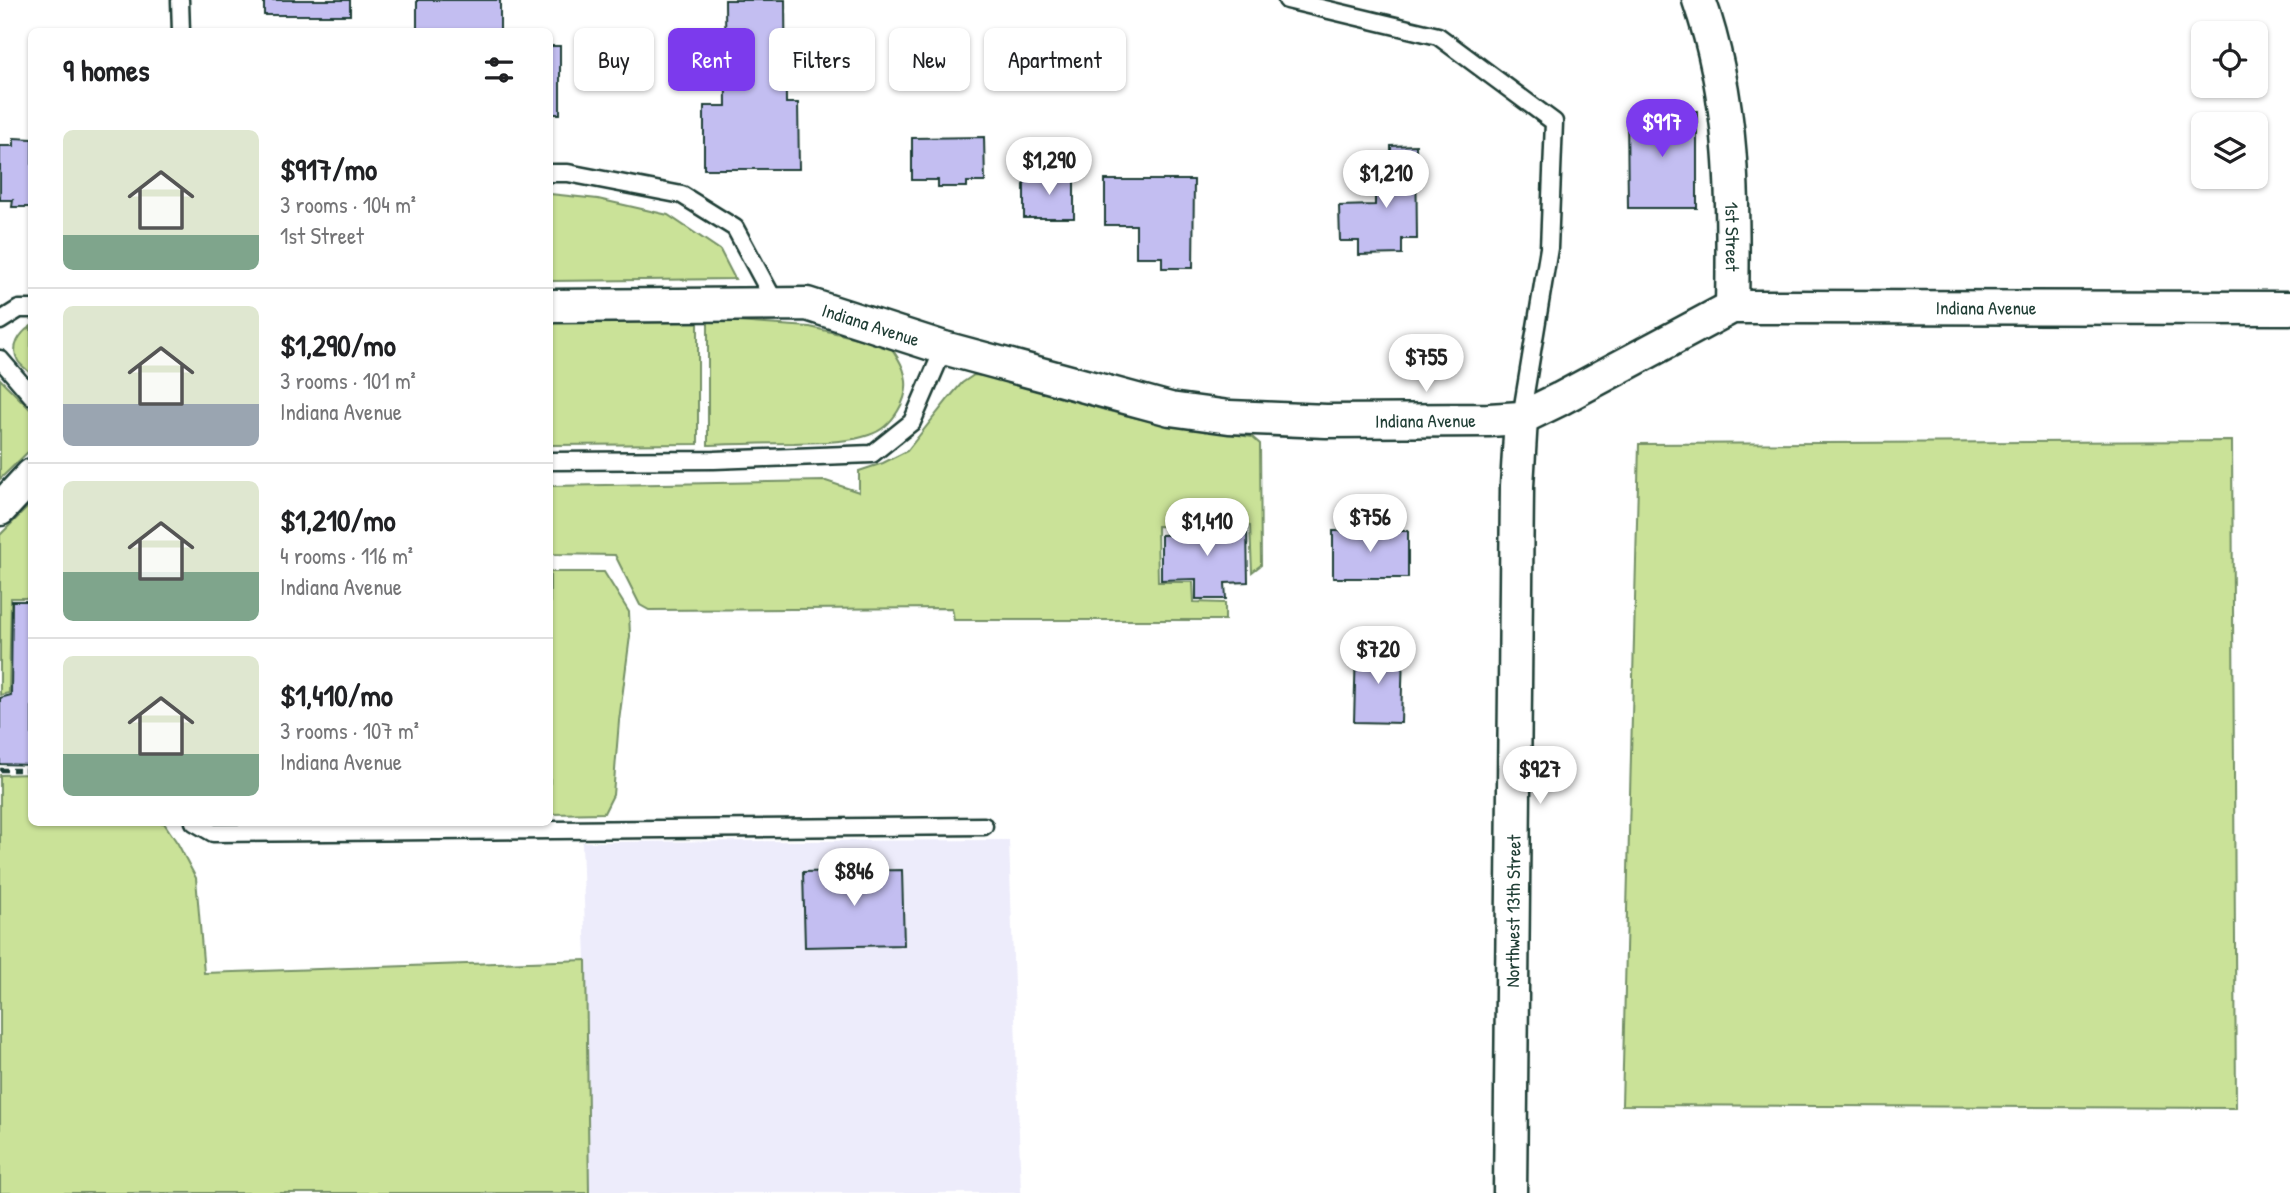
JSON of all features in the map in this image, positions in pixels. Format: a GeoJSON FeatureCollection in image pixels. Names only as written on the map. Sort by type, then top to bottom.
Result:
{"type":"FeatureCollection","features":[{"type":"Feature","properties":{"kind":"street","name":"1st Street"},"geometry":{"type":"LineString","coordinates":[[1699,0],[1713,38],[1725,104],[1733,216],[1732,307]]}},
{"type":"Feature","properties":{"kind":"street","name":"Indiana Avenue"},"geometry":{"type":"LineString","coordinates":[[553,306],[807,304],[944,348],[1170,409],[1229,417],[1326,421],[1521,418],[1732,307],[2290,308]]}},
{"type":"Feature","properties":{"kind":"street","name":"Northwest 13th Street"},"geometry":{"type":"LineString","coordinates":[[1510,1193],[1517,486],[1521,418]]}},
{"type":"Feature","properties":{"kind":"street"},"geometry":{"type":"LineString","coordinates":[[0,509],[28,479]]}},
{"type":"Feature","properties":{"kind":"lane"},"geometry":{"type":"LineString","coordinates":[[180,0],[181,28]]}},
{"type":"Feature","properties":{"kind":"lane"},"geometry":{"type":"LineString","coordinates":[[1287,0],[1438,36],[1554,122],[1549,248],[1521,418]]}},
{"type":"Feature","properties":{"kind":"lane"},"geometry":{"type":"LineString","coordinates":[[553,173],[568,173],[681,195],[735,228],[776,304]]}},
{"type":"Feature","properties":{"kind":"lane"},"geometry":{"type":"LineString","coordinates":[[0,321],[19,309],[28,309]]}},
{"type":"Feature","properties":{"kind":"lane"},"geometry":{"type":"LineString","coordinates":[[553,461],[713,460],[872,454],[912,422],[944,348]]}},
{"type":"Feature","properties":{"kind":"lane"},"geometry":{"type":"LineString","coordinates":[[0,359],[28,391]]}},
{"type":"Feature","properties":{"kind":"lane"},"geometry":{"type":"LineString","coordinates":[[201,826],[213,833],[984,826]]}},
{"type":"Feature","properties":{"kind":"path"},"geometry":{"type":"LineString","coordinates":[[0,770],[28,770]]}},
{"type":"Feature","properties":{"kind":"shaded area"},"geometry":{"type":"Polygon","coordinates":[[[1009,840],[1021,1193],[589,1193],[582,842],[1009,840]]]}},
{"type":"Feature","properties":{"kind":"green space"},"geometry":{"type":"Polygon","coordinates":[[[553,194],[598,199],[668,215],[720,250],[735,279],[553,281],[553,194]]]}},
{"type":"Feature","properties":{"kind":"green space"},"geometry":{"type":"Polygon","coordinates":[[[708,320],[810,327],[890,346],[905,375],[905,393],[898,411],[885,426],[860,438],[823,442],[708,445],[708,320]]]}},
{"type":"Feature","properties":{"kind":"green space"},"geometry":{"type":"Polygon","coordinates":[[[698,321],[698,444],[553,445],[553,322],[698,321]]]}},
{"type":"Feature","properties":{"kind":"green space"},"geometry":{"type":"Polygon","coordinates":[[[28,328],[28,371],[18,361],[15,351],[23,332],[28,328]]]}},
{"type":"Feature","properties":{"kind":"green space"},"geometry":{"type":"Polygon","coordinates":[[[974,375],[991,377],[1127,416],[1252,437],[1260,444],[1261,565],[1252,572],[1250,526],[1224,524],[1221,517],[1188,519],[1188,527],[1157,526],[1158,582],[1193,582],[1194,602],[1225,603],[1225,620],[954,620],[952,608],[649,610],[640,605],[615,555],[553,554],[553,486],[826,481],[859,492],[859,471],[907,451],[962,383],[974,375]]]}},
{"type":"Feature","properties":{"kind":"green space"},"geometry":{"type":"Polygon","coordinates":[[[0,379],[28,407],[28,452],[0,479],[0,379]]]}},
{"type":"Feature","properties":{"kind":"green space"},"geometry":{"type":"Polygon","coordinates":[[[2232,441],[2236,1108],[1622,1105],[1639,444],[2232,441]]]}},
{"type":"Feature","properties":{"kind":"green space"},"geometry":{"type":"Polygon","coordinates":[[[28,507],[28,598],[11,598],[9,693],[0,695],[0,535],[28,507]]]}},
{"type":"Feature","properties":{"kind":"green space"},"geometry":{"type":"Polygon","coordinates":[[[553,572],[604,572],[629,612],[630,636],[613,795],[604,813],[553,814],[553,572]]]}},
{"type":"Feature","properties":{"kind":"green space"},"geometry":{"type":"Polygon","coordinates":[[[28,774],[28,826],[166,826],[196,878],[204,973],[586,960],[589,1193],[0,1193],[0,775],[28,774]]]}},
{"type":"Feature","properties":{"kind":"building"},"geometry":{"type":"Polygon","coordinates":[[[264,0],[350,0],[350,15],[264,15],[264,0]]]}},
{"type":"Feature","properties":{"kind":"building"},"geometry":{"type":"Polygon","coordinates":[[[417,0],[500,0],[500,28],[417,28],[417,0]]]}},
{"type":"Feature","properties":{"kind":"building"},"geometry":{"type":"Polygon","coordinates":[[[725,0],[785,0],[785,28],[769,28],[769,91],[786,91],[786,103],[798,103],[799,169],[704,169],[704,106],[726,106],[726,91],[755,91],[755,28],[725,28],[725,0]]]}},
{"type":"Feature","properties":{"kind":"building"},"geometry":{"type":"Polygon","coordinates":[[[553,46],[560,46],[560,114],[553,114],[553,46]]]}},
{"type":"Feature","properties":{"kind":"building"},"geometry":{"type":"Polygon","coordinates":[[[1627,111],[1697,111],[1697,208],[1628,208],[1627,111]]]}},
{"type":"Feature","properties":{"kind":"building"},"geometry":{"type":"Polygon","coordinates":[[[984,137],[985,182],[967,182],[967,187],[938,187],[938,180],[912,180],[912,138],[984,137]]]}},
{"type":"Feature","properties":{"kind":"building"},"geometry":{"type":"Polygon","coordinates":[[[14,138],[28,139],[28,207],[12,207],[13,200],[0,200],[0,146],[14,146],[14,138]]]}},
{"type":"Feature","properties":{"kind":"building"},"geometry":{"type":"Polygon","coordinates":[[[1416,145],[1417,239],[1402,239],[1402,254],[1359,255],[1359,241],[1340,241],[1339,206],[1375,205],[1375,191],[1391,191],[1391,146],[1416,145]]]}},
{"type":"Feature","properties":{"kind":"building"},"geometry":{"type":"Polygon","coordinates":[[[1024,177],[1074,177],[1074,218],[1024,218],[1024,177]]]}},
{"type":"Feature","properties":{"kind":"building"},"geometry":{"type":"Polygon","coordinates":[[[1105,180],[1194,180],[1193,268],[1162,268],[1162,257],[1136,257],[1136,225],[1105,225],[1105,180]]]}},
{"type":"Feature","properties":{"kind":"building"},"geometry":{"type":"Polygon","coordinates":[[[1192,523],[1220,523],[1220,528],[1247,528],[1248,582],[1225,583],[1226,599],[1196,599],[1196,579],[1161,580],[1161,535],[1193,534],[1192,523]]]}},
{"type":"Feature","properties":{"kind":"building"},"geometry":{"type":"Polygon","coordinates":[[[1333,531],[1408,531],[1408,578],[1333,578],[1333,531]]]}},
{"type":"Feature","properties":{"kind":"building"},"geometry":{"type":"Polygon","coordinates":[[[12,601],[28,601],[28,765],[0,764],[0,698],[11,695],[12,601]]]}},
{"type":"Feature","properties":{"kind":"building"},"geometry":{"type":"Polygon","coordinates":[[[1356,648],[1403,650],[1401,723],[1354,722],[1356,648]]]}},
{"type":"Feature","properties":{"kind":"building"},"geometry":{"type":"Polygon","coordinates":[[[902,870],[904,945],[805,947],[803,872],[902,870]]]}}]}
